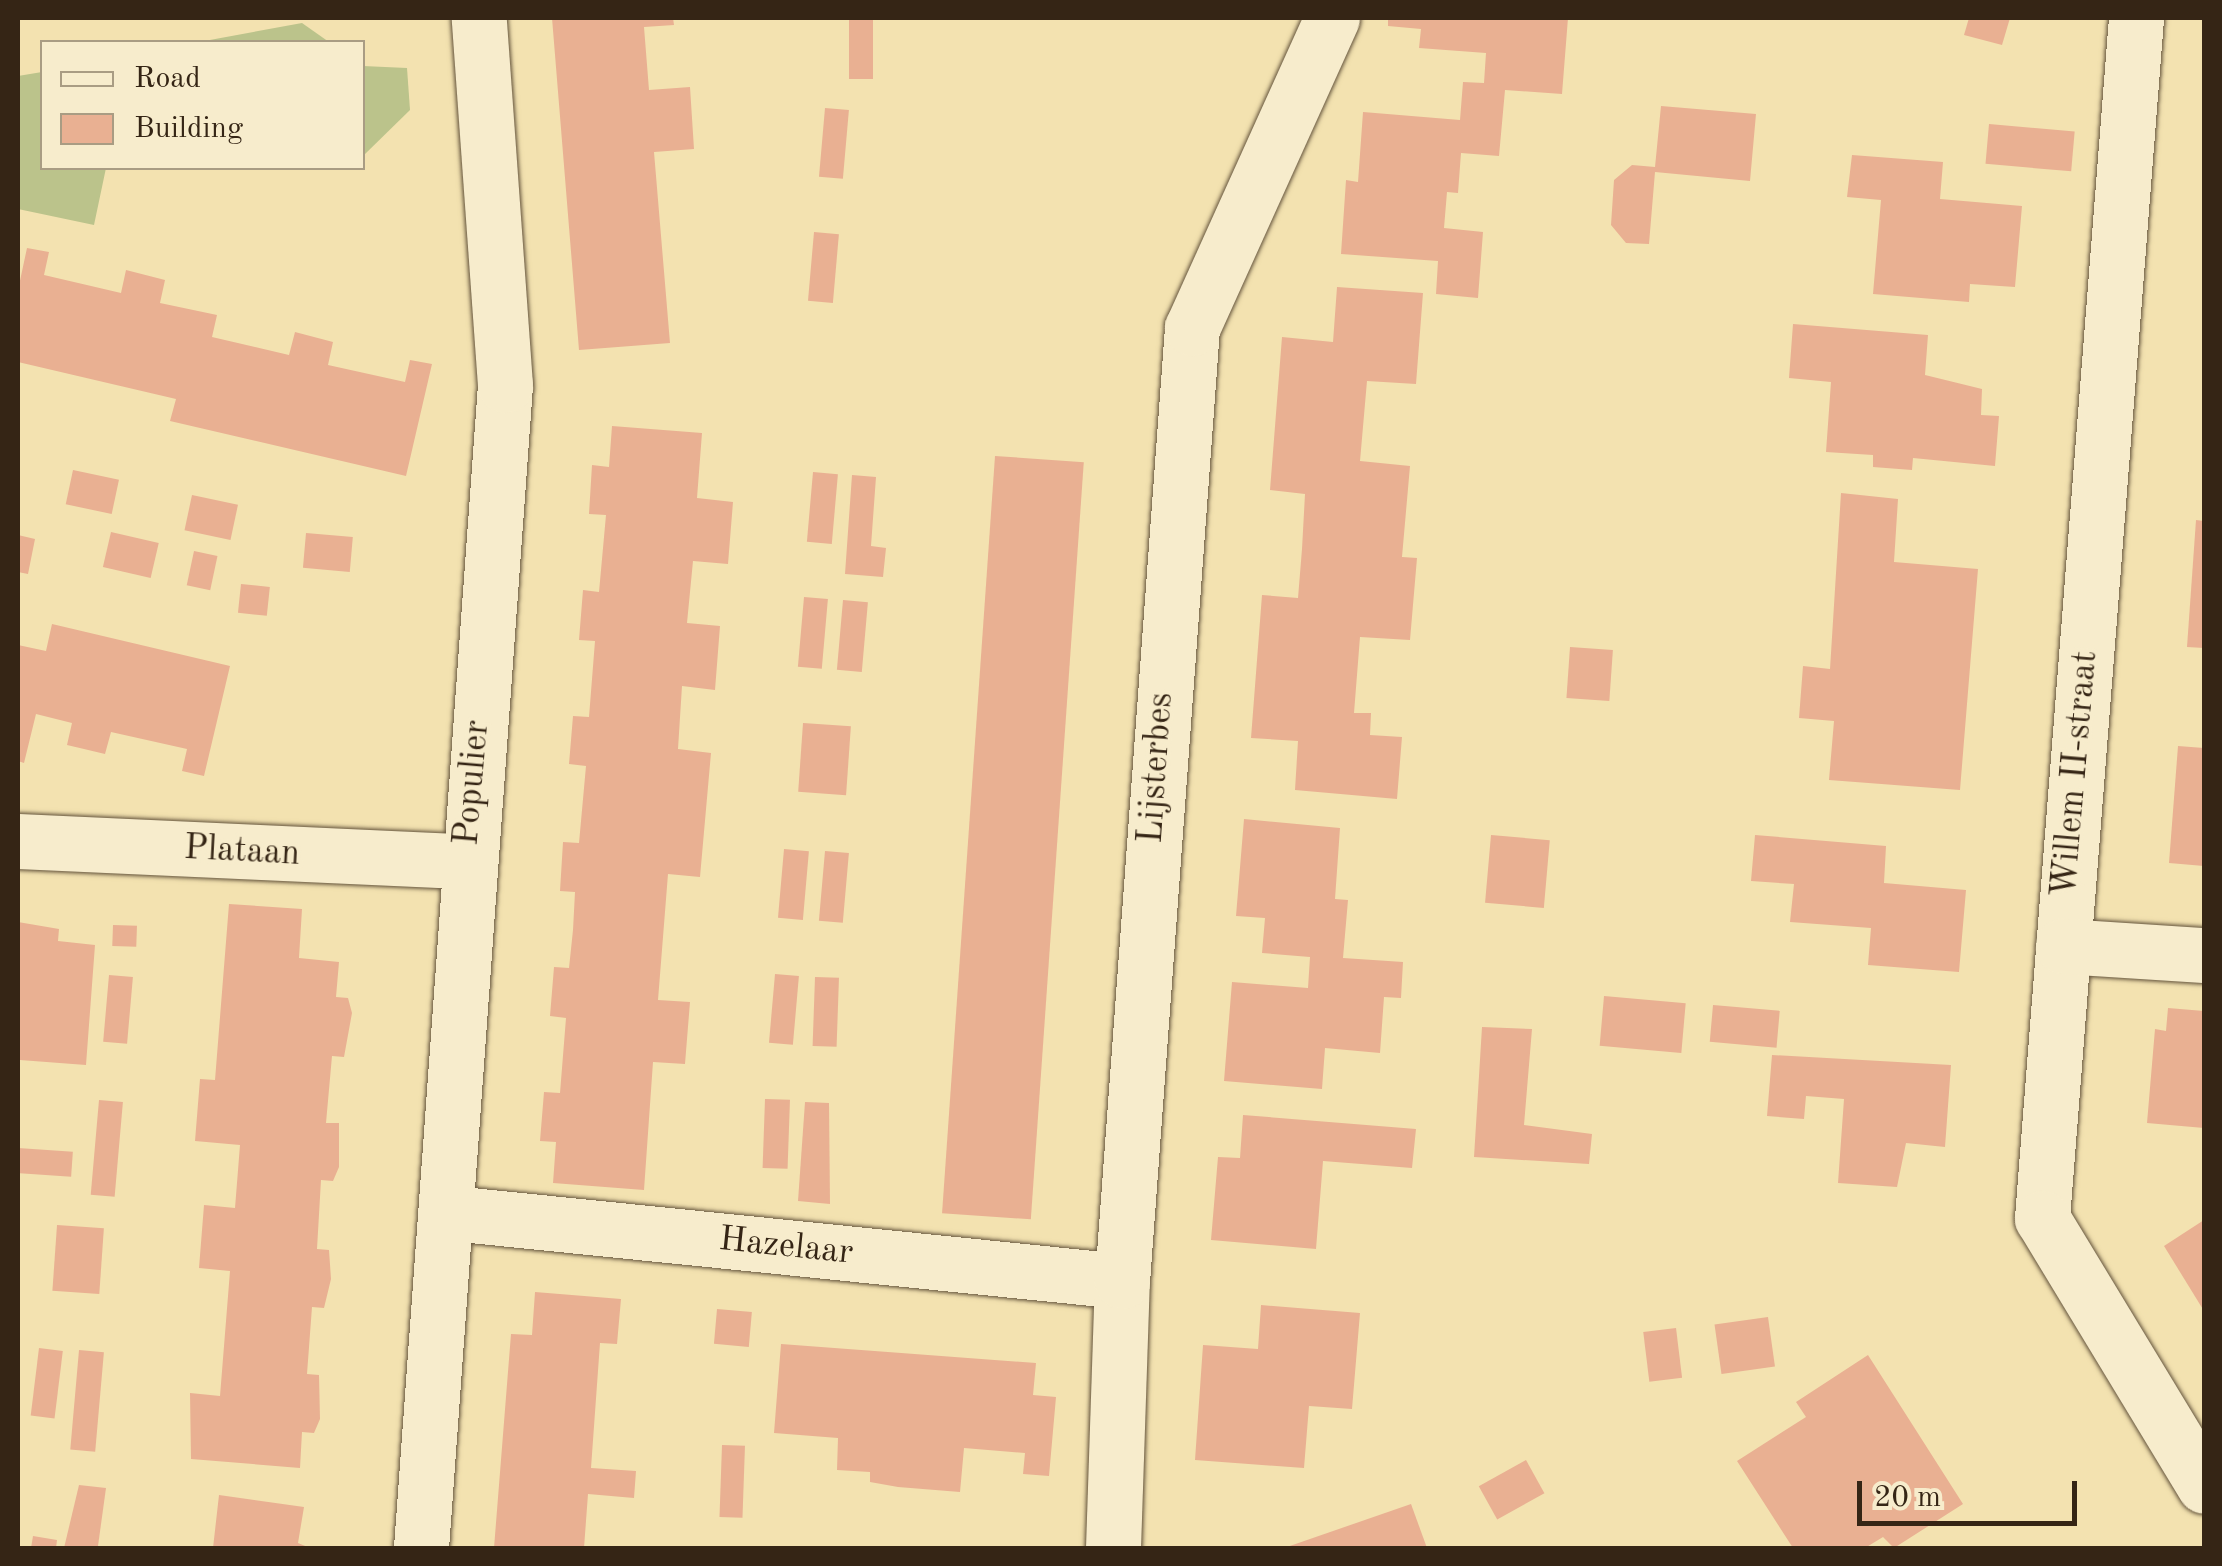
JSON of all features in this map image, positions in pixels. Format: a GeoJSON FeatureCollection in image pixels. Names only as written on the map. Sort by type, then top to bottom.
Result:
{"type":"FeatureCollection","features":[{"type":"Feature","properties":{"kind":"street","name":"Populier"},"geometry":{"type":"LineString","coordinates":[[421,1548],[450,1212],[467,862],[505,384],[479,18]]}},
{"type":"Feature","properties":{"kind":"street","name":"Lijsterbes"},"geometry":{"type":"LineString","coordinates":[[1114,1548],[1122,1281],[1192,328],[1332,18]]}},
{"type":"Feature","properties":{"kind":"street","name":"Willem II-straat"},"geometry":{"type":"LineString","coordinates":[[2136,18],[2042,1218],[2204,1486]]}},
{"type":"Feature","properties":{"kind":"street","name":"Plataan"},"geometry":{"type":"LineString","coordinates":[[18,841],[467,862]]}},
{"type":"Feature","properties":{"kind":"street"},"geometry":{"type":"LineString","coordinates":[[2063,946],[2204,955]]}},
{"type":"Feature","properties":{"kind":"street","name":"Hazelaar"},"geometry":{"type":"LineString","coordinates":[[450,1212],[1122,1281]]}},
{"type":"Feature","properties":{"kind":"green space"},"geometry":{"type":"Polygon","coordinates":[[[302,23],[326,40],[210,40],[302,23]]]}},
{"type":"Feature","properties":{"kind":"green space"},"geometry":{"type":"Polygon","coordinates":[[[365,66],[407,68],[410,110],[365,154],[365,66]]]}},
{"type":"Feature","properties":{"kind":"green space"},"geometry":{"type":"Polygon","coordinates":[[[40,72],[40,170],[106,170],[94,225],[18,209],[18,76],[40,72]]]}},
{"type":"Feature","properties":{"kind":"building"},"geometry":{"type":"Polygon","coordinates":[[[552,18],[673,18],[674,25],[644,27],[649,90],[690,87],[694,149],[654,152],[670,343],[579,350],[552,18]]]}},
{"type":"Feature","properties":{"kind":"building"},"geometry":{"type":"Polygon","coordinates":[[[849,18],[873,18],[873,79],[849,79],[849,18]]]}},
{"type":"Feature","properties":{"kind":"building"},"geometry":{"type":"Polygon","coordinates":[[[1388,18],[1568,18],[1562,94],[1505,90],[1499,156],[1461,153],[1458,193],[1447,192],[1444,228],[1483,232],[1478,298],[1436,294],[1438,261],[1341,254],[1346,180],[1358,182],[1363,112],[1460,120],[1463,82],[1484,83],[1486,53],[1419,48],[1421,29],[1388,26],[1388,18]]]}},
{"type":"Feature","properties":{"kind":"building"},"geometry":{"type":"Polygon","coordinates":[[[1969,18],[2010,18],[2002,45],[1964,35],[1969,18]]]}},
{"type":"Feature","properties":{"kind":"building"},"geometry":{"type":"Polygon","coordinates":[[[1661,106],[1756,114],[1750,181],[1655,172],[1649,244],[1626,243],[1611,225],[1614,180],[1632,165],[1655,167],[1661,106]]]}},
{"type":"Feature","properties":{"kind":"building"},"geometry":{"type":"Polygon","coordinates":[[[825,108],[849,110],[843,179],[819,177],[825,108]]]}},
{"type":"Feature","properties":{"kind":"building"},"geometry":{"type":"Polygon","coordinates":[[[1989,124],[2075,131],[2071,171],[1986,164],[1989,124]]]}},
{"type":"Feature","properties":{"kind":"building"},"geometry":{"type":"Polygon","coordinates":[[[1852,155],[1943,162],[1940,199],[2022,206],[2015,287],[1970,284],[1969,302],[1873,294],[1881,200],[1847,197],[1852,155]]]}},
{"type":"Feature","properties":{"kind":"building"},"geometry":{"type":"Polygon","coordinates":[[[814,232],[839,234],[833,303],[808,301],[814,232]]]}},
{"type":"Feature","properties":{"kind":"building"},"geometry":{"type":"Polygon","coordinates":[[[27,248],[49,252],[44,275],[121,293],[126,270],[165,280],[160,303],[217,315],[212,337],[289,355],[295,332],[333,342],[328,365],[405,382],[410,360],[432,364],[406,476],[170,421],[176,399],[18,362],[18,290],[27,248]]]}},
{"type":"Feature","properties":{"kind":"building"},"geometry":{"type":"Polygon","coordinates":[[[1337,287],[1423,293],[1416,384],[1367,381],[1360,461],[1410,466],[1402,557],[1417,558],[1410,640],[1360,637],[1354,713],[1371,713],[1370,735],[1402,737],[1397,799],[1295,790],[1298,741],[1251,738],[1262,595],[1298,598],[1302,549],[1305,494],[1270,490],[1282,337],[1333,342],[1337,287]]]}},
{"type":"Feature","properties":{"kind":"building"},"geometry":{"type":"Polygon","coordinates":[[[1793,324],[1928,335],[1925,375],[1982,389],[1981,415],[1999,416],[1995,466],[1913,458],[1912,470],[1873,467],[1873,455],[1826,452],[1831,382],[1789,378],[1793,324]]]}},
{"type":"Feature","properties":{"kind":"building"},"geometry":{"type":"Polygon","coordinates":[[[612,426],[702,433],[697,498],[733,502],[728,564],[693,561],[687,623],[720,626],[715,690],[682,686],[678,749],[711,753],[700,877],[668,874],[658,1000],[690,1002],[685,1064],[653,1062],[644,1190],[553,1183],[556,1142],[540,1141],[544,1092],[560,1093],[566,1018],[550,1016],[554,967],[569,968],[575,892],[560,891],[563,842],[579,843],[586,766],[569,764],[573,716],[589,717],[595,641],[579,640],[583,590],[599,592],[606,515],[589,514],[592,465],[609,467],[612,426]]]}},
{"type":"Feature","properties":{"kind":"building"},"geometry":{"type":"Polygon","coordinates":[[[995,456],[1084,462],[1031,1219],[942,1213],[995,456]]]}},
{"type":"Feature","properties":{"kind":"building"},"geometry":{"type":"Polygon","coordinates":[[[73,470],[119,480],[112,514],[66,504],[73,470]]]}},
{"type":"Feature","properties":{"kind":"building"},"geometry":{"type":"Polygon","coordinates":[[[813,472],[838,474],[832,544],[807,542],[813,472]]]}},
{"type":"Feature","properties":{"kind":"building"},"geometry":{"type":"Polygon","coordinates":[[[852,475],[876,477],[871,546],[886,548],[883,577],[845,574],[852,475]]]}},
{"type":"Feature","properties":{"kind":"building"},"geometry":{"type":"Polygon","coordinates":[[[1841,493],[1898,499],[1894,562],[1978,569],[1960,790],[1829,780],[1834,721],[1799,718],[1803,666],[1830,669],[1841,493]]]}},
{"type":"Feature","properties":{"kind":"building"},"geometry":{"type":"Polygon","coordinates":[[[192,495],[238,505],[230,540],[185,530],[192,495]]]}},
{"type":"Feature","properties":{"kind":"building"},"geometry":{"type":"Polygon","coordinates":[[[2196,520],[2204,521],[2204,648],[2187,647],[2196,520]]]}},
{"type":"Feature","properties":{"kind":"building"},"geometry":{"type":"Polygon","coordinates":[[[111,532],[159,543],[151,578],[103,567],[111,532]]]}},
{"type":"Feature","properties":{"kind":"building"},"geometry":{"type":"Polygon","coordinates":[[[306,533],[353,537],[350,572],[303,568],[306,533]]]}},
{"type":"Feature","properties":{"kind":"building"},"geometry":{"type":"Polygon","coordinates":[[[18,535],[35,539],[28,574],[18,572],[18,535]]]}},
{"type":"Feature","properties":{"kind":"building"},"geometry":{"type":"Polygon","coordinates":[[[194,551],[217,556],[210,590],[187,585],[194,551]]]}},
{"type":"Feature","properties":{"kind":"building"},"geometry":{"type":"Polygon","coordinates":[[[241,584],[270,587],[267,616],[238,613],[241,584]]]}},
{"type":"Feature","properties":{"kind":"building"},"geometry":{"type":"Polygon","coordinates":[[[804,597],[828,599],[822,669],[798,667],[804,597]]]}},
{"type":"Feature","properties":{"kind":"building"},"geometry":{"type":"Polygon","coordinates":[[[843,600],[868,602],[862,672],[837,670],[843,600]]]}},
{"type":"Feature","properties":{"kind":"building"},"geometry":{"type":"Polygon","coordinates":[[[52,624],[230,666],[204,776],[182,771],[187,749],[111,732],[105,754],[67,745],[72,723],[36,714],[24,763],[18,761],[18,645],[46,651],[52,624]]]}},
{"type":"Feature","properties":{"kind":"building"},"geometry":{"type":"Polygon","coordinates":[[[1570,647],[1613,650],[1609,701],[1566,698],[1570,647]]]}},
{"type":"Feature","properties":{"kind":"building"},"geometry":{"type":"Polygon","coordinates":[[[803,723],[851,726],[846,795],[798,792],[803,723]]]}},
{"type":"Feature","properties":{"kind":"building"},"geometry":{"type":"Polygon","coordinates":[[[2178,746],[2204,748],[2204,866],[2169,863],[2178,746]]]}},
{"type":"Feature","properties":{"kind":"building"},"geometry":{"type":"Polygon","coordinates":[[[1244,819],[1340,828],[1335,899],[1348,900],[1343,958],[1403,962],[1401,998],[1384,997],[1380,1053],[1325,1048],[1322,1089],[1224,1081],[1232,982],[1308,988],[1310,957],[1262,953],[1265,918],[1236,916],[1244,819]]]}},
{"type":"Feature","properties":{"kind":"building"},"geometry":{"type":"Polygon","coordinates":[[[1491,835],[1550,840],[1544,908],[1485,903],[1491,835]]]}},
{"type":"Feature","properties":{"kind":"building"},"geometry":{"type":"Polygon","coordinates":[[[1755,835],[1886,846],[1884,883],[1966,890],[1959,972],[1868,965],[1871,928],[1790,922],[1794,884],[1751,881],[1755,835]]]}},
{"type":"Feature","properties":{"kind":"building"},"geometry":{"type":"Polygon","coordinates":[[[784,849],[809,851],[803,920],[778,918],[784,849]]]}},
{"type":"Feature","properties":{"kind":"building"},"geometry":{"type":"Polygon","coordinates":[[[825,851],[849,853],[843,923],[819,921],[825,851]]]}},
{"type":"Feature","properties":{"kind":"building"},"geometry":{"type":"Polygon","coordinates":[[[229,904],[302,909],[299,958],[339,962],[336,997],[348,998],[352,1013],[344,1057],[332,1056],[326,1123],[339,1123],[339,1167],[333,1181],[321,1180],[317,1249],[329,1250],[331,1279],[324,1308],[312,1307],[307,1374],[319,1375],[320,1419],[314,1433],[302,1432],[300,1468],[191,1459],[190,1393],[220,1396],[230,1271],[199,1268],[204,1205],[235,1208],[240,1145],[195,1141],[200,1079],[215,1080],[229,904]]]}},
{"type":"Feature","properties":{"kind":"building"},"geometry":{"type":"Polygon","coordinates":[[[18,922],[59,929],[58,941],[95,945],[86,1065],[20,1060],[18,922]]]}},
{"type":"Feature","properties":{"kind":"building"},"geometry":{"type":"Polygon","coordinates":[[[113,925],[137,926],[136,947],[112,946],[113,925]]]}},
{"type":"Feature","properties":{"kind":"building"},"geometry":{"type":"Polygon","coordinates":[[[775,974],[799,976],[793,1045],[769,1043],[775,974]]]}},
{"type":"Feature","properties":{"kind":"building"},"geometry":{"type":"Polygon","coordinates":[[[109,975],[133,977],[127,1044],[103,1042],[109,975]]]}},
{"type":"Feature","properties":{"kind":"building"},"geometry":{"type":"Polygon","coordinates":[[[815,977],[839,978],[837,1047],[813,1046],[815,977]]]}},
{"type":"Feature","properties":{"kind":"building"},"geometry":{"type":"Polygon","coordinates":[[[1604,996],[1686,1003],[1681,1053],[1600,1046],[1604,996]]]}},
{"type":"Feature","properties":{"kind":"building"},"geometry":{"type":"Polygon","coordinates":[[[1713,1005],[1780,1011],[1777,1048],[1710,1042],[1713,1005]]]}},
{"type":"Feature","properties":{"kind":"building"},"geometry":{"type":"Polygon","coordinates":[[[2168,1008],[2204,1011],[2204,1128],[2147,1123],[2155,1029],[2166,1031],[2168,1008]]]}},
{"type":"Feature","properties":{"kind":"building"},"geometry":{"type":"Polygon","coordinates":[[[1482,1027],[1532,1029],[1524,1125],[1592,1134],[1589,1164],[1474,1157],[1482,1027]]]}},
{"type":"Feature","properties":{"kind":"building"},"geometry":{"type":"Polygon","coordinates":[[[1772,1055],[1951,1065],[1945,1147],[1906,1143],[1897,1187],[1838,1183],[1844,1099],[1806,1096],[1804,1119],[1767,1116],[1772,1055]]]}},
{"type":"Feature","properties":{"kind":"building"},"geometry":{"type":"Polygon","coordinates":[[[765,1099],[790,1100],[788,1169],[763,1168],[765,1099]]]}},
{"type":"Feature","properties":{"kind":"building"},"geometry":{"type":"Polygon","coordinates":[[[99,1100],[123,1102],[115,1197],[91,1195],[99,1100]]]}},
{"type":"Feature","properties":{"kind":"building"},"geometry":{"type":"Polygon","coordinates":[[[805,1102],[829,1103],[830,1204],[798,1201],[805,1102]]]}},
{"type":"Feature","properties":{"kind":"building"},"geometry":{"type":"Polygon","coordinates":[[[1243,1115],[1416,1129],[1412,1168],[1323,1161],[1316,1249],[1211,1240],[1218,1157],[1240,1158],[1243,1115]]]}},
{"type":"Feature","properties":{"kind":"building"},"geometry":{"type":"Polygon","coordinates":[[[18,1148],[73,1152],[71,1177],[18,1173],[18,1148]]]}},
{"type":"Feature","properties":{"kind":"building"},"geometry":{"type":"Polygon","coordinates":[[[2204,1220],[2204,1311],[2164,1246],[2204,1220]]]}},
{"type":"Feature","properties":{"kind":"building"},"geometry":{"type":"Polygon","coordinates":[[[57,1225],[104,1228],[99,1294],[52,1291],[57,1225]]]}},
{"type":"Feature","properties":{"kind":"building"},"geometry":{"type":"Polygon","coordinates":[[[535,1292],[621,1299],[617,1344],[600,1343],[591,1468],[636,1471],[634,1498],[588,1494],[584,1548],[494,1548],[511,1334],[532,1335],[535,1292]]]}},
{"type":"Feature","properties":{"kind":"building"},"geometry":{"type":"Polygon","coordinates":[[[1261,1305],[1360,1313],[1352,1409],[1309,1406],[1304,1468],[1195,1460],[1203,1345],[1258,1349],[1261,1305]]]}},
{"type":"Feature","properties":{"kind":"building"},"geometry":{"type":"Polygon","coordinates":[[[717,1309],[752,1312],[749,1347],[714,1344],[717,1309]]]}},
{"type":"Feature","properties":{"kind":"building"},"geometry":{"type":"Polygon","coordinates":[[[1768,1317],[1775,1367],[1721,1374],[1715,1325],[1768,1317]]]}},
{"type":"Feature","properties":{"kind":"building"},"geometry":{"type":"Polygon","coordinates":[[[1676,1328],[1682,1378],[1649,1382],[1643,1332],[1676,1328]]]}},
{"type":"Feature","properties":{"kind":"building"},"geometry":{"type":"Polygon","coordinates":[[[781,1344],[1036,1363],[1033,1395],[1056,1397],[1049,1476],[1023,1474],[1025,1453],[964,1448],[960,1492],[870,1482],[870,1472],[837,1470],[838,1438],[774,1433],[781,1344]]]}},
{"type":"Feature","properties":{"kind":"building"},"geometry":{"type":"Polygon","coordinates":[[[39,1348],[63,1351],[55,1418],[31,1415],[39,1348]]]}},
{"type":"Feature","properties":{"kind":"building"},"geometry":{"type":"Polygon","coordinates":[[[79,1350],[104,1352],[95,1452],[70,1450],[79,1350]]]}},
{"type":"Feature","properties":{"kind":"building"},"geometry":{"type":"Polygon","coordinates":[[[1868,1355],[1963,1504],[1894,1548],[1883,1537],[1865,1548],[1793,1548],[1737,1461],[1806,1417],[1796,1402],[1868,1355]]]}},
{"type":"Feature","properties":{"kind":"building"},"geometry":{"type":"Polygon","coordinates":[[[722,1445],[745,1446],[742,1518],[719,1517],[722,1445]]]}},
{"type":"Feature","properties":{"kind":"building"},"geometry":{"type":"Polygon","coordinates":[[[1526,1460],[1544,1493],[1497,1519],[1479,1486],[1526,1460]]]}},
{"type":"Feature","properties":{"kind":"building"},"geometry":{"type":"Polygon","coordinates":[[[79,1485],[106,1488],[98,1546],[64,1548],[79,1485]]]}},
{"type":"Feature","properties":{"kind":"building"},"geometry":{"type":"Polygon","coordinates":[[[219,1495],[304,1507],[298,1543],[310,1548],[213,1548],[219,1495]]]}},
{"type":"Feature","properties":{"kind":"building"},"geometry":{"type":"Polygon","coordinates":[[[1411,1504],[1427,1548],[1284,1548],[1411,1504]]]}},
{"type":"Feature","properties":{"kind":"building"},"geometry":{"type":"Polygon","coordinates":[[[33,1536],[57,1540],[56,1548],[31,1548],[33,1536]]]}}]}
